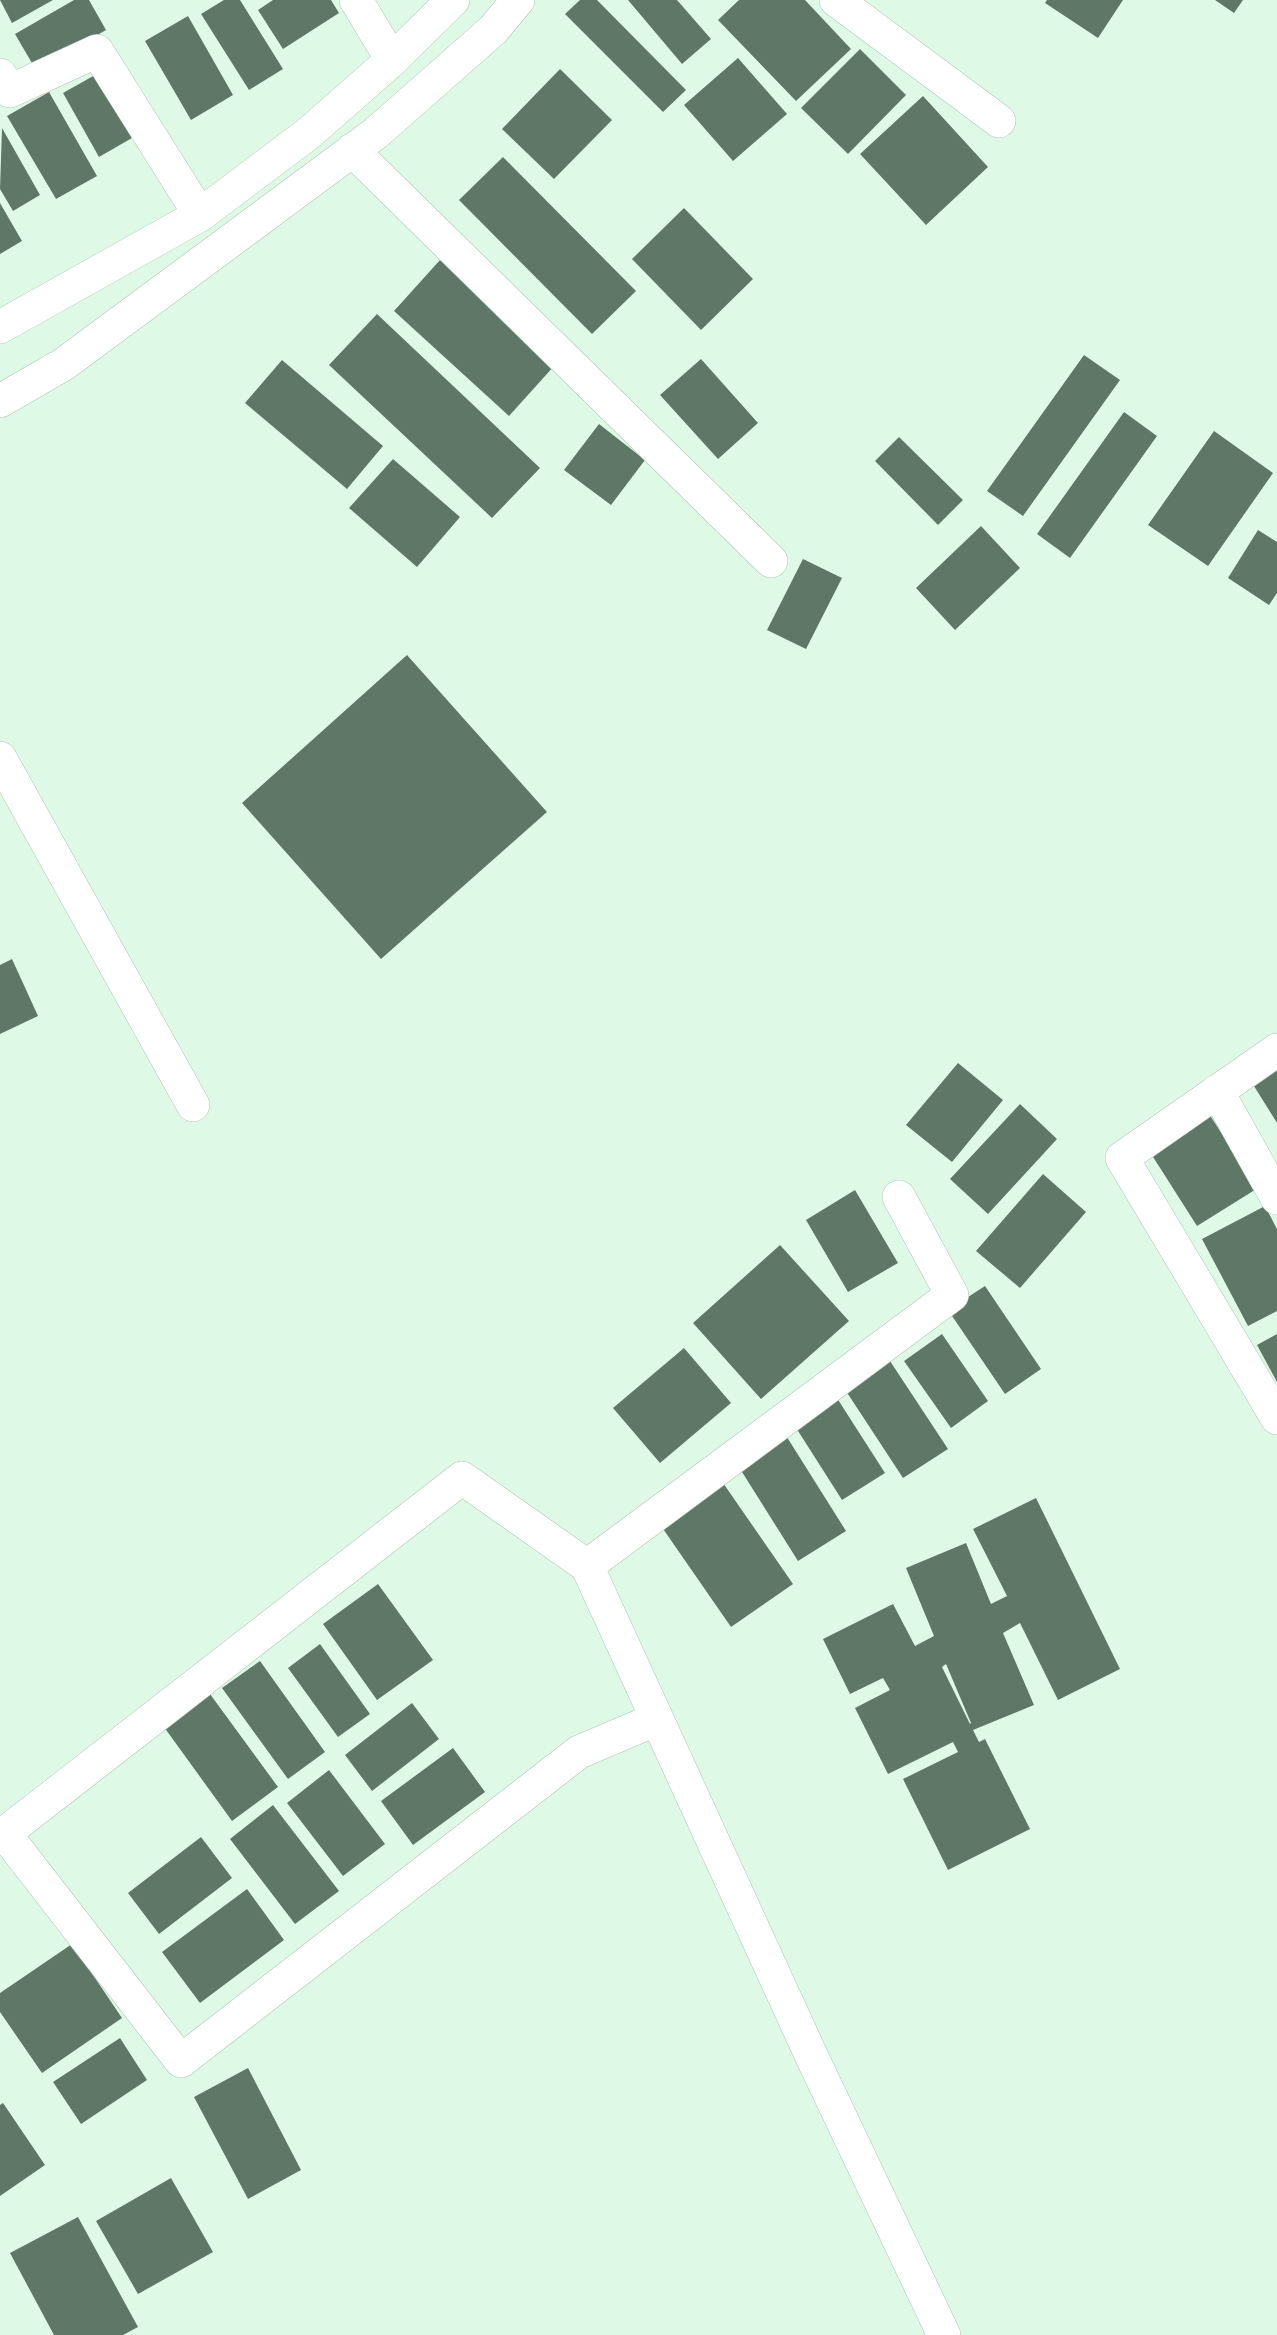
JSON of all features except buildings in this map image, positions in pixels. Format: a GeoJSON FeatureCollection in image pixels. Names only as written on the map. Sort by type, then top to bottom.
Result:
{"type":"FeatureCollection","features":[{"type":"Feature","properties":{"kind":"street"},"geometry":{"type":"LineString","coordinates":[[356,0],[392,60]]}},
{"type":"Feature","properties":{"kind":"street"},"geometry":{"type":"LineString","coordinates":[[0,327],[200,215],[309,133],[392,60],[453,0]]}},
{"type":"Feature","properties":{"kind":"street"},"geometry":{"type":"LineString","coordinates":[[0,401],[64,364],[376,133],[493,30],[518,0]]}},
{"type":"Feature","properties":{"kind":"street"},"geometry":{"type":"LineString","coordinates":[[836,0],[999,121]]}},
{"type":"Feature","properties":{"kind":"street"},"geometry":{"type":"LineString","coordinates":[[0,75],[10,91],[97,51],[200,215]]}},
{"type":"Feature","properties":{"kind":"street"},"geometry":{"type":"LineString","coordinates":[[352,150],[771,561]]}},
{"type":"Feature","properties":{"kind":"street"},"geometry":{"type":"LineString","coordinates":[[0,758],[194,1105]]}},
{"type":"Feature","properties":{"kind":"street"},"geometry":{"type":"LineString","coordinates":[[1277,1050],[1122,1158],[1277,1418]]}},
{"type":"Feature","properties":{"kind":"street"},"geometry":{"type":"LineString","coordinates":[[1216,1091],[1277,1198]]}},
{"type":"Feature","properties":{"kind":"street"},"geometry":{"type":"LineString","coordinates":[[587,1566],[952,1295],[899,1197]]}},
{"type":"Feature","properties":{"kind":"street"},"geometry":{"type":"LineString","coordinates":[[657,1719],[579,1752],[181,2061],[2,1835],[462,1478],[587,1566],[811,2055],[944,2335]]}}]}
